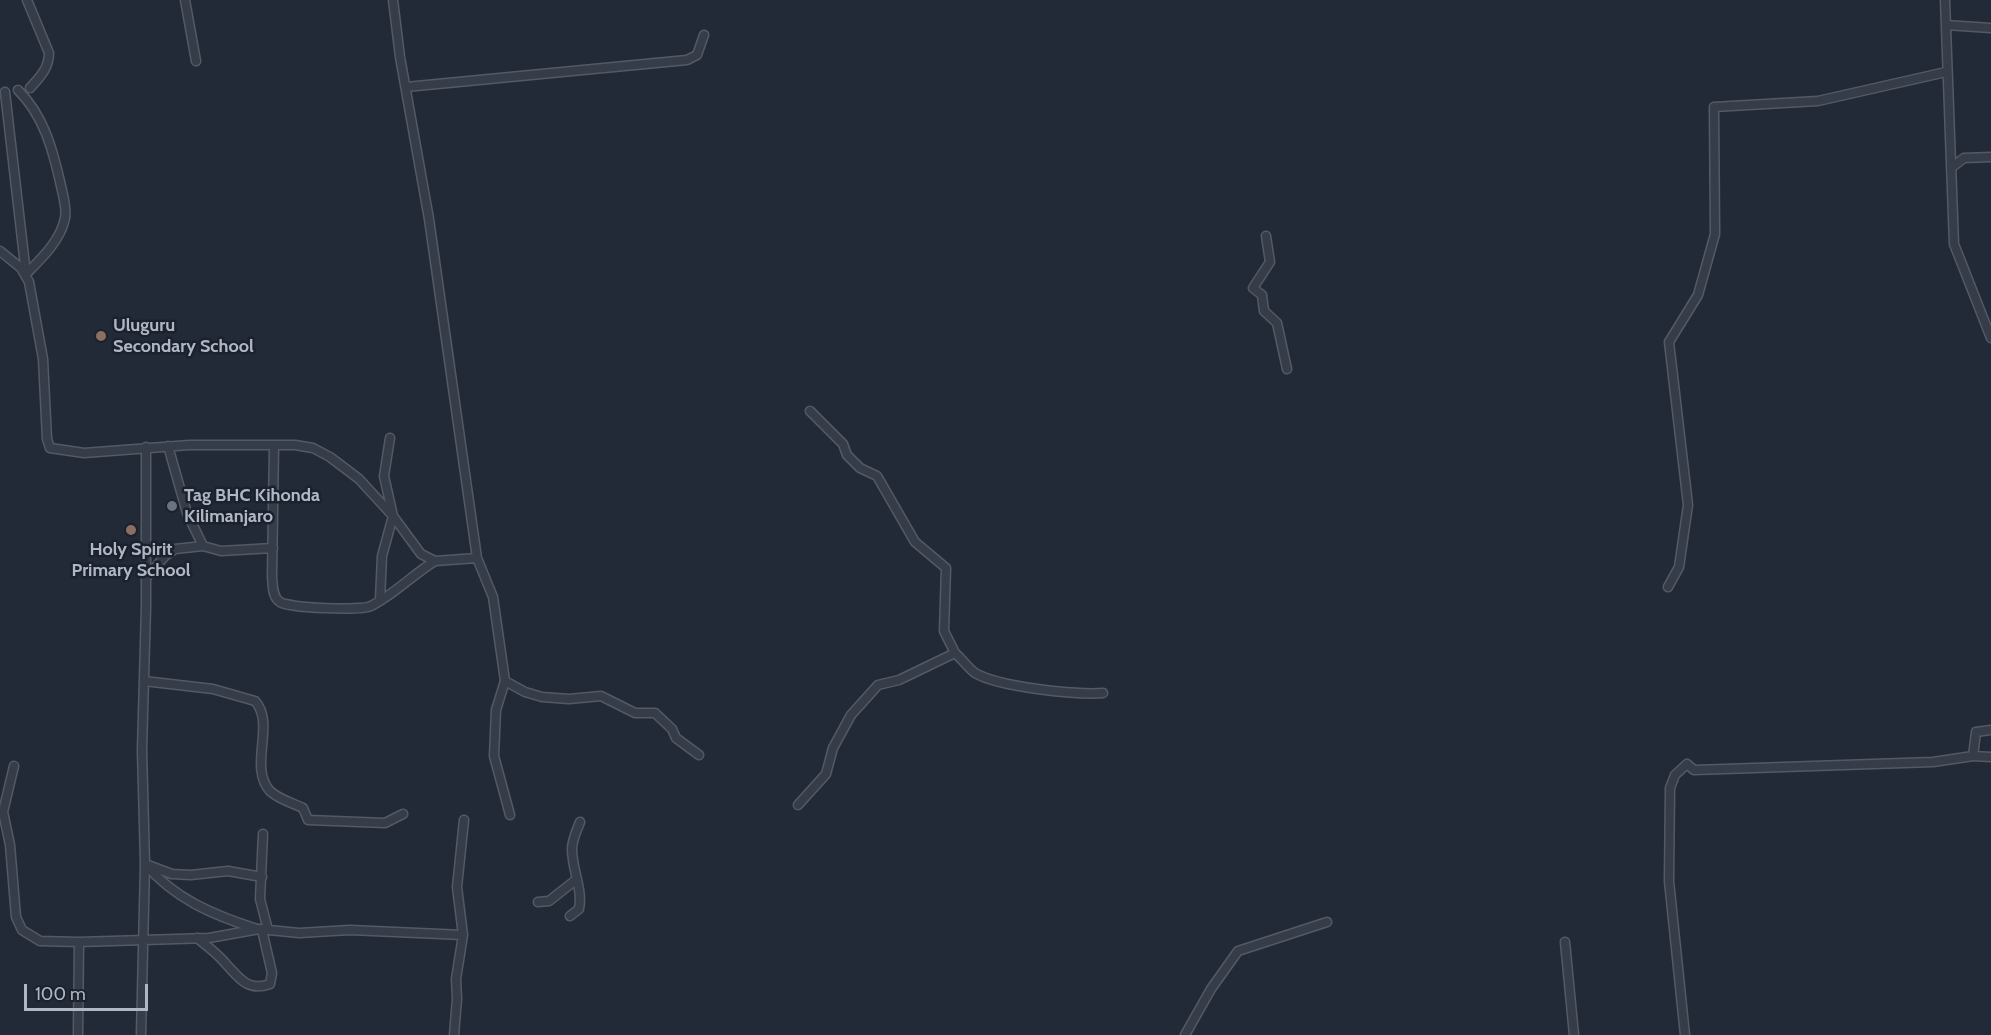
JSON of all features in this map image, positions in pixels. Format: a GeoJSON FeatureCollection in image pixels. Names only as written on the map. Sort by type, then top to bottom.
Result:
{"type":"FeatureCollection","features":[{"type":"Feature","properties":{"kind":"street"},"geometry":{"type":"LineString","coordinates":[[27,0],[49,53],[49,61],[44,73],[30,88]]}},
{"type":"Feature","properties":{"kind":"street"},"geometry":{"type":"LineString","coordinates":[[185,0],[196,61]]}},
{"type":"Feature","properties":{"kind":"street"},"geometry":{"type":"LineString","coordinates":[[393,0],[429,219],[477,558],[493,597],[505,681],[496,710],[494,756],[510,815]]}},
{"type":"Feature","properties":{"kind":"street"},"geometry":{"type":"LineString","coordinates":[[1945,0],[1954,244],[1991,338]]}},
{"type":"Feature","properties":{"kind":"street"},"geometry":{"type":"LineString","coordinates":[[1946,25],[1991,28]]}},
{"type":"Feature","properties":{"kind":"street"},"geometry":{"type":"LineString","coordinates":[[406,87],[687,60],[697,55],[704,35]]}},
{"type":"Feature","properties":{"kind":"street"},"geometry":{"type":"LineString","coordinates":[[1668,587],[1679,567],[1688,505],[1669,342],[1698,295],[1715,234],[1714,107],[1818,101],[1946,72]]}},
{"type":"Feature","properties":{"kind":"street"},"geometry":{"type":"LineString","coordinates":[[18,90],[40,119],[54,154],[65,218],[50,249],[26,274]]}},
{"type":"Feature","properties":{"kind":"street"},"geometry":{"type":"LineString","coordinates":[[5,92],[26,274],[42,359],[47,444],[54,450],[67,452],[168,446],[295,445],[313,448],[330,457],[359,479],[393,516],[410,543],[421,554],[435,561],[477,558]]}},
{"type":"Feature","properties":{"kind":"street"},"geometry":{"type":"LineString","coordinates":[[1952,168],[1964,158],[1991,157]]}},
{"type":"Feature","properties":{"kind":"street"},"geometry":{"type":"LineString","coordinates":[[1266,236],[1269,262],[1253,288],[1262,295],[1264,310],[1276,323],[1287,369]]}},
{"type":"Feature","properties":{"kind":"street"},"geometry":{"type":"LineString","coordinates":[[0,251],[26,274]]}},
{"type":"Feature","properties":{"kind":"street"},"geometry":{"type":"LineString","coordinates":[[810,411],[843,444],[847,455],[860,468],[877,476],[915,542],[946,568],[944,631],[955,653],[976,673],[1007,683],[1083,694],[1103,693]]}},
{"type":"Feature","properties":{"kind":"street"},"geometry":{"type":"LineString","coordinates":[[380,600],[382,556],[393,516],[384,476],[390,438]]}},
{"type":"Feature","properties":{"kind":"street"},"geometry":{"type":"LineString","coordinates":[[168,446],[188,513],[203,546]]}},
{"type":"Feature","properties":{"kind":"street"},"geometry":{"type":"LineString","coordinates":[[274,446],[274,594],[279,602],[292,606],[369,608],[392,595],[435,561]]}},
{"type":"Feature","properties":{"kind":"street"},"geometry":{"type":"LineString","coordinates":[[141,1035],[146,447]]}},
{"type":"Feature","properties":{"kind":"street"},"geometry":{"type":"LineString","coordinates":[[146,578],[165,556],[175,549],[203,546],[221,551],[273,548]]}},
{"type":"Feature","properties":{"kind":"street"},"geometry":{"type":"LineString","coordinates":[[798,805],[826,774],[833,748],[851,715],[878,685],[900,680],[955,653]]}},
{"type":"Feature","properties":{"kind":"street"},"geometry":{"type":"LineString","coordinates":[[144,681],[213,689],[255,701],[262,712],[262,767],[265,782],[277,796],[303,808],[308,820],[385,824],[403,814]]}},
{"type":"Feature","properties":{"kind":"street"},"geometry":{"type":"LineString","coordinates":[[505,681],[525,692],[542,697],[569,699],[600,696],[635,713],[655,713],[672,729],[676,738],[699,755]]}},
{"type":"Feature","properties":{"kind":"street"},"geometry":{"type":"LineString","coordinates":[[1973,756],[1976,732],[1991,730]]}},
{"type":"Feature","properties":{"kind":"street"},"geometry":{"type":"LineString","coordinates":[[1685,1035],[1669,881],[1670,788],[1675,775],[1687,764],[1694,770],[1784,768],[1933,762],[1973,756],[1991,757]]}},
{"type":"Feature","properties":{"kind":"street"},"geometry":{"type":"LineString","coordinates":[[14,766],[3,812],[10,845],[16,917],[22,930],[40,941],[196,938],[263,930],[463,935]]}},
{"type":"Feature","properties":{"kind":"street"},"geometry":{"type":"LineString","coordinates":[[454,1035],[456,979],[463,935],[457,887],[464,820]]}},
{"type":"Feature","properties":{"kind":"street"},"geometry":{"type":"LineString","coordinates":[[570,916],[579,909],[582,897],[572,846],[580,822]]}},
{"type":"Feature","properties":{"kind":"street"},"geometry":{"type":"LineString","coordinates":[[196,938],[219,957],[243,983],[262,987],[270,984],[272,973],[263,930],[260,899],[263,834]]}},
{"type":"Feature","properties":{"kind":"street"},"geometry":{"type":"LineString","coordinates":[[144,864],[172,874],[191,875],[228,871],[262,878]]}},
{"type":"Feature","properties":{"kind":"street"},"geometry":{"type":"LineString","coordinates":[[144,864],[182,898],[228,920],[263,930]]}},
{"type":"Feature","properties":{"kind":"street"},"geometry":{"type":"LineString","coordinates":[[538,902],[549,901],[577,879]]}},
{"type":"Feature","properties":{"kind":"street"},"geometry":{"type":"LineString","coordinates":[[1185,1035],[1211,989],[1238,951],[1327,922]]}},
{"type":"Feature","properties":{"kind":"street"},"geometry":{"type":"LineString","coordinates":[[78,1035],[79,942]]}},
{"type":"Feature","properties":{"kind":"street"},"geometry":{"type":"LineString","coordinates":[[1565,942],[1574,1035]]}},
{"type":"Feature","properties":{"kind":"place","name":"Uluguru Secondary School"},"geometry":{"type":"Point","coordinates":[101,336]}},
{"type":"Feature","properties":{"kind":"place","name":"Tag BHC Kihonda Kilimanjaro"},"geometry":{"type":"Point","coordinates":[172,506]}},
{"type":"Feature","properties":{"kind":"place","name":"Holy Spirit Primary School"},"geometry":{"type":"Point","coordinates":[131,530]}}]}
